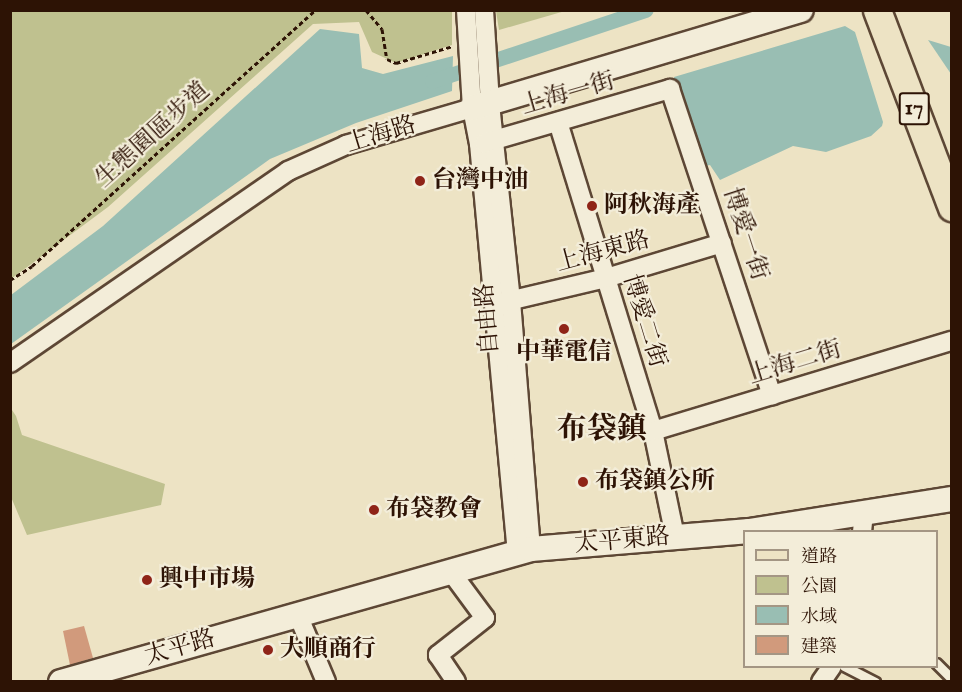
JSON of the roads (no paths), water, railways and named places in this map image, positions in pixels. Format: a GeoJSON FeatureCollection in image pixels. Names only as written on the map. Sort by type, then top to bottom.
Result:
{"type":"FeatureCollection","features":[{"type":"Feature","properties":{"kind":"main road","name":"上海路"},"geometry":{"type":"LineString","coordinates":[[481,97],[801,10]]}},
{"type":"Feature","properties":{"kind":"main road","name":"17"},"geometry":{"type":"LineString","coordinates":[[877,10],[951,207]]}},
{"type":"Feature","properties":{"kind":"main road","name":"太平東路"},"geometry":{"type":"LineString","coordinates":[[762,530],[863,522],[951,499]]}},
{"type":"Feature","properties":{"kind":"main road","name":"太平東路"},"geometry":{"type":"LineString","coordinates":[[298,615],[524,551],[743,531]]}},
{"type":"Feature","properties":{"kind":"main road","name":"太平路"},"geometry":{"type":"LineString","coordinates":[[61,681],[88,678],[298,615]]}},
{"type":"Feature","properties":{"kind":"street"},"geometry":{"type":"LineString","coordinates":[[466,10],[477,40]]}},
{"type":"Feature","properties":{"kind":"street"},"geometry":{"type":"LineString","coordinates":[[477,40],[484,10]]}},
{"type":"Feature","properties":{"kind":"street","name":"自由路"},"geometry":{"type":"LineString","coordinates":[[477,40],[503,302],[524,551]]}},
{"type":"Feature","properties":{"kind":"street","name":"上海一街"},"geometry":{"type":"LineString","coordinates":[[487,142],[670,89]]}},
{"type":"Feature","properties":{"kind":"street","name":"博愛一街"},"geometry":{"type":"LineString","coordinates":[[670,89],[772,395]]}},
{"type":"Feature","properties":{"kind":"street","name":"上海路"},"geometry":{"type":"LineString","coordinates":[[10,363],[288,171],[346,145],[481,97]]}},
{"type":"Feature","properties":{"kind":"street","name":"博愛二街"},"geometry":{"type":"LineString","coordinates":[[552,123],[606,278],[653,431],[675,536]]}},
{"type":"Feature","properties":{"kind":"street","name":"上海東路"},"geometry":{"type":"LineString","coordinates":[[503,302],[606,278],[722,243]]}},
{"type":"Feature","properties":{"kind":"street","name":"上海二街"},"geometry":{"type":"LineString","coordinates":[[653,431],[951,341]]}},
{"type":"Feature","properties":{"kind":"street"},"geometry":{"type":"LineString","coordinates":[[451,572],[485,618],[438,655],[456,681]]}},
{"type":"Feature","properties":{"kind":"street"},"geometry":{"type":"LineString","coordinates":[[298,615],[326,681]]}},
{"type":"Feature","properties":{"kind":"street"},"geometry":{"type":"LineString","coordinates":[[821,681],[831,668]]}},
{"type":"Feature","properties":{"kind":"lane"},"geometry":{"type":"LineString","coordinates":[[938,665],[951,679]]}},
{"type":"Feature","properties":{"kind":"lane"},"geometry":{"type":"LineString","coordinates":[[848,668],[875,681]]}},
{"type":"Feature","properties":{"kind":"water"},"geometry":{"type":"Polygon","coordinates":[[[845,26],[855,32],[883,122],[882,126],[871,136],[826,152],[793,146],[720,180],[710,165],[700,167],[674,77],[845,26]]]}},
{"type":"Feature","properties":{"kind":"water"},"geometry":{"type":"Polygon","coordinates":[[[320,29],[359,34],[362,68],[383,74],[453,56],[452,91],[356,123],[270,159],[11,344],[11,295],[103,226],[320,29]]]}},
{"type":"Feature","properties":{"kind":"water"},"geometry":{"type":"Polygon","coordinates":[[[928,40],[951,47],[951,74],[928,40]]]}},
{"type":"Feature","properties":{"kind":"waterway"},"geometry":{"type":"LineString","coordinates":[[432,81],[646,10]]}},
{"type":"Feature","properties":{"kind":"place","name":"台灣中油"},"geometry":{"type":"Point","coordinates":[420,181]}},
{"type":"Feature","properties":{"kind":"place","name":"阿秋海產"},"geometry":{"type":"Point","coordinates":[592,206]}},
{"type":"Feature","properties":{"kind":"place","name":"中華電信"},"geometry":{"type":"Point","coordinates":[564,329]}},
{"type":"Feature","properties":{"kind":"place","name":"布袋鎮公所"},"geometry":{"type":"Point","coordinates":[583,482]}},
{"type":"Feature","properties":{"kind":"place","name":"布袋教會"},"geometry":{"type":"Point","coordinates":[374,510]}},
{"type":"Feature","properties":{"kind":"place","name":"興中市場"},"geometry":{"type":"Point","coordinates":[147,580]}},
{"type":"Feature","properties":{"kind":"place","name":"大順商行"},"geometry":{"type":"Point","coordinates":[268,650]}},
{"type":"Feature","properties":{"kind":"district","name":"布袋鎮"},"geometry":{"type":"Point","coordinates":[602,430]}}]}
